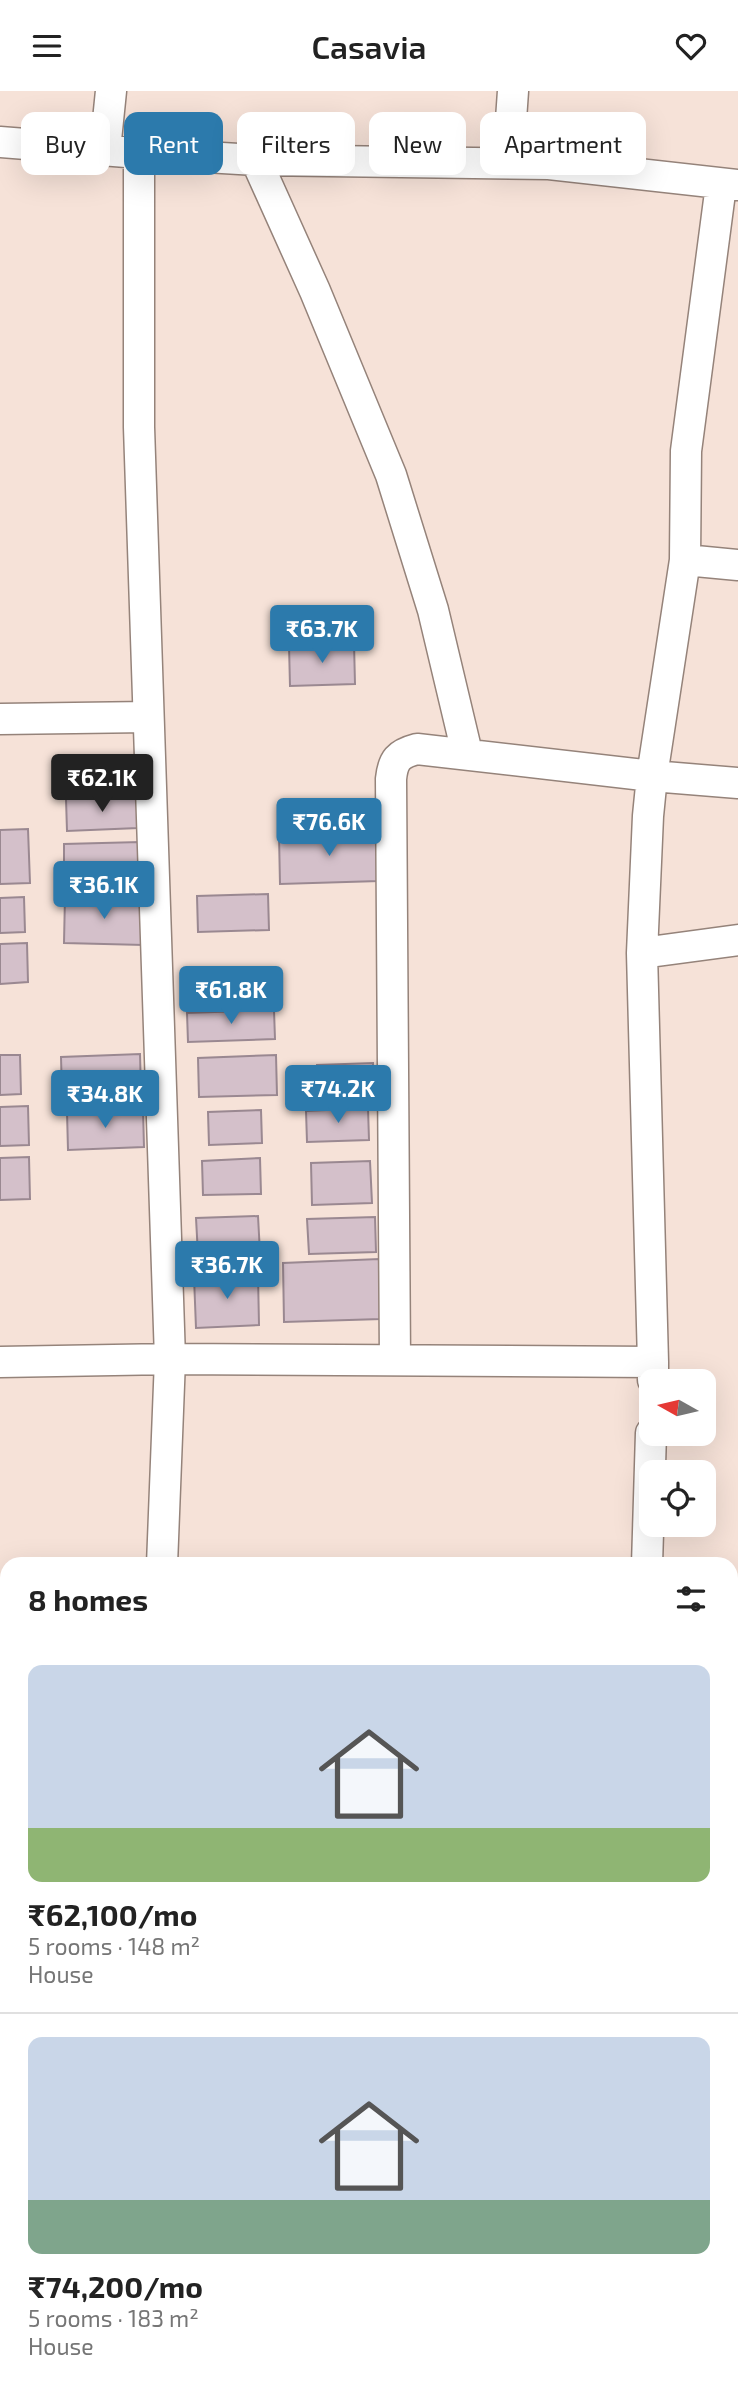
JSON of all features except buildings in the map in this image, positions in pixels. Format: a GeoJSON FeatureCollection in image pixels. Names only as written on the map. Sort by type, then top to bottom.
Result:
{"type":"FeatureCollection","features":[{"type":"Feature","properties":{"kind":"street"},"geometry":{"type":"LineString","coordinates":[[109,112],[111,91]]}},
{"type":"Feature","properties":{"kind":"street"},"geometry":{"type":"LineString","coordinates":[[512,112],[513,91]]}},
{"type":"Feature","properties":{"kind":"street"},"geometry":{"type":"LineString","coordinates":[[0,142],[21,144]]}},
{"type":"Feature","properties":{"kind":"street"},"geometry":{"type":"LineString","coordinates":[[355,161],[480,163]]}},
{"type":"Feature","properties":{"kind":"street"},"geometry":{"type":"LineString","coordinates":[[139,175],[139,426],[170,1359],[162,1557]]}},
{"type":"Feature","properties":{"kind":"street"},"geometry":{"type":"LineString","coordinates":[[263,175],[315,291],[391,475],[433,610],[467,753]]}},
{"type":"Feature","properties":{"kind":"street"},"geometry":{"type":"LineString","coordinates":[[643,175],[729,185],[686,451],[685,560],[652,776],[642,953],[653,1369]]}},
{"type":"Feature","properties":{"kind":"street"},"geometry":{"type":"LineString","coordinates":[[685,560],[738,565]]}},
{"type":"Feature","properties":{"kind":"street"},"geometry":{"type":"LineString","coordinates":[[0,719],[148,717]]}},
{"type":"Feature","properties":{"kind":"street"},"geometry":{"type":"LineString","coordinates":[[395,1360],[393,763],[402,753],[417,748],[652,776],[738,783]]}},
{"type":"Feature","properties":{"kind":"street"},"geometry":{"type":"LineString","coordinates":[[642,953],[738,940]]}},
{"type":"Feature","properties":{"kind":"street"},"geometry":{"type":"LineString","coordinates":[[0,1361],[395,1360],[639,1370]]}},
{"type":"Feature","properties":{"kind":"street"},"geometry":{"type":"LineString","coordinates":[[647,1557],[651,1446]]}}]}
